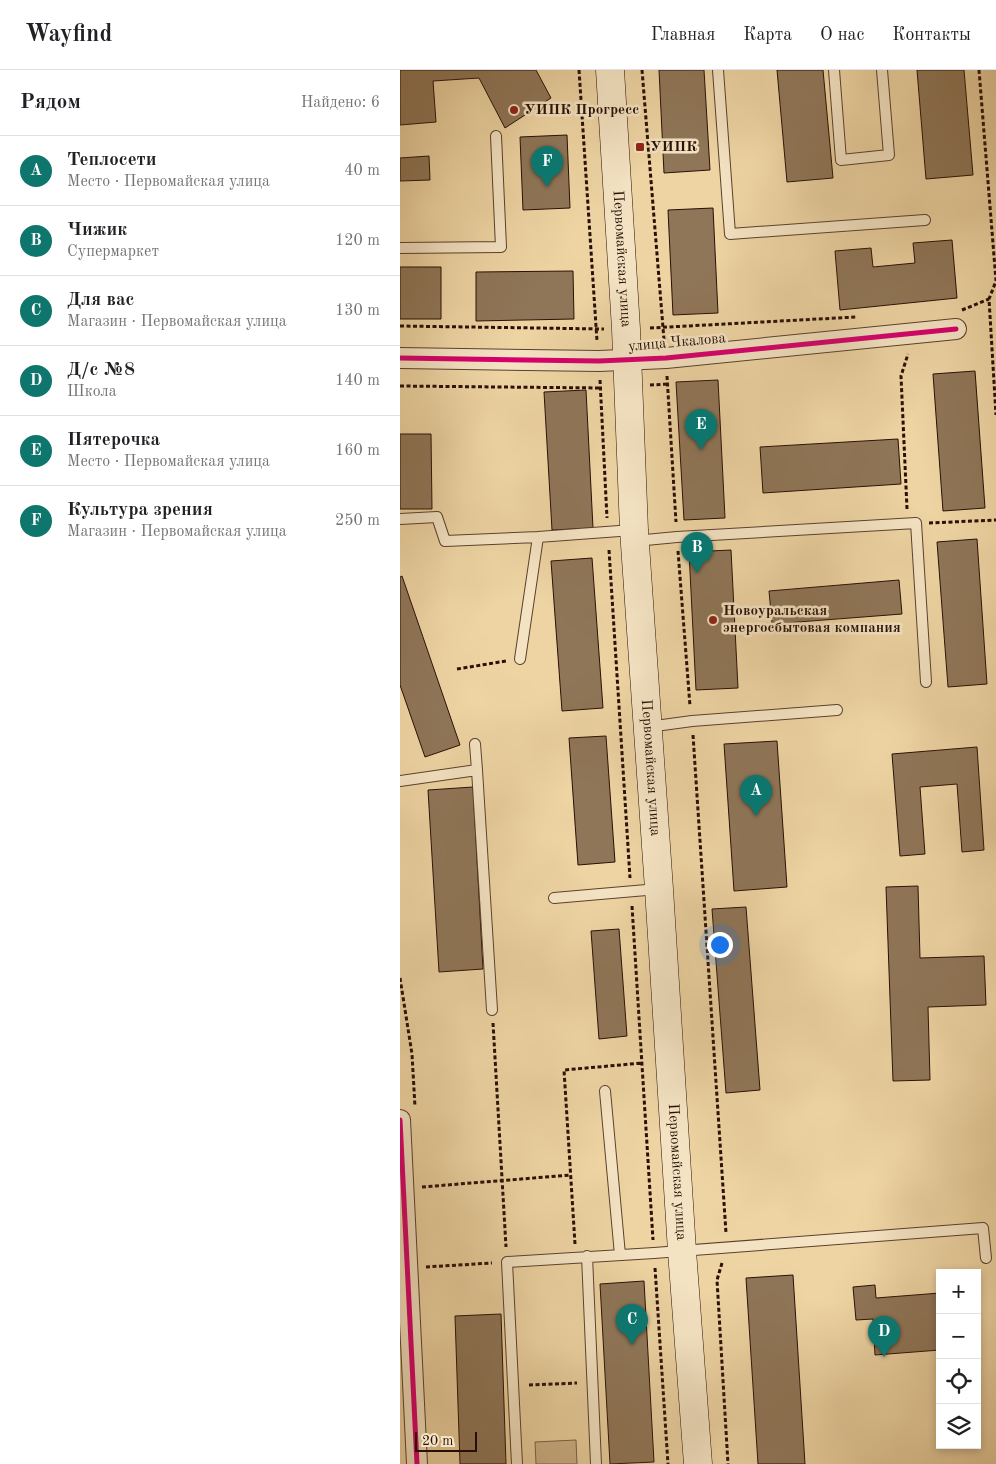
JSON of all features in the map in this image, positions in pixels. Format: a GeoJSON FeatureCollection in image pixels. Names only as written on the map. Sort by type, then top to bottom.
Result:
{"type":"FeatureCollection","features":[{"type":"Feature","properties":{"kind":"main road","name":"Первомайская улица"},"geometry":{"type":"LineString","coordinates":[[610,70],[628,373],[626,534],[647,727],[698,1464]]}},
{"type":"Feature","properties":{"kind":"street","name":"улица Чкалова"},"geometry":{"type":"LineString","coordinates":[[400,358],[598,361],[628,373],[666,358],[956,329]]}},
{"type":"Feature","properties":{"kind":"street"},"geometry":{"type":"LineString","coordinates":[[400,1120],[417,1464]]}},
{"type":"Feature","properties":{"kind":"lane"},"geometry":{"type":"LineString","coordinates":[[718,70],[730,234],[925,220]]}},
{"type":"Feature","properties":{"kind":"lane"},"geometry":{"type":"LineString","coordinates":[[834,70],[841,160],[889,155],[882,70]]}},
{"type":"Feature","properties":{"kind":"lane"},"geometry":{"type":"LineString","coordinates":[[400,248],[502,247],[496,136]]}},
{"type":"Feature","properties":{"kind":"lane"},"geometry":{"type":"LineString","coordinates":[[400,519],[437,517],[445,541],[626,534],[677,537],[912,524],[926,682]]}},
{"type":"Feature","properties":{"kind":"lane"},"geometry":{"type":"LineString","coordinates":[[520,659],[538,537]]}},
{"type":"Feature","properties":{"kind":"lane"},"geometry":{"type":"LineString","coordinates":[[647,727],[692,721],[837,710]]}},
{"type":"Feature","properties":{"kind":"lane"},"geometry":{"type":"LineString","coordinates":[[475,744],[492,1010]]}},
{"type":"Feature","properties":{"kind":"lane"},"geometry":{"type":"LineString","coordinates":[[400,782],[477,770]]}},
{"type":"Feature","properties":{"kind":"lane"},"geometry":{"type":"LineString","coordinates":[[554,898],[659,889]]}},
{"type":"Feature","properties":{"kind":"lane"},"geometry":{"type":"LineString","coordinates":[[605,1091],[620,1255]]}},
{"type":"Feature","properties":{"kind":"lane"},"geometry":{"type":"LineString","coordinates":[[516,1464],[507,1262],[983,1228],[986,1258]]}},
{"type":"Feature","properties":{"kind":"lane"},"geometry":{"type":"LineString","coordinates":[[587,1256],[596,1464]]}},
{"type":"Feature","properties":{"kind":"path"},"geometry":{"type":"LineString","coordinates":[[579,70],[600,389],[626,534],[631,891],[668,1464]]}},
{"type":"Feature","properties":{"kind":"path"},"geometry":{"type":"LineString","coordinates":[[642,70],[668,384],[727,1247],[716,1280],[728,1464]]}},
{"type":"Feature","properties":{"kind":"path"},"geometry":{"type":"LineString","coordinates":[[979,70],[996,281],[989,299],[996,415]]}},
{"type":"Feature","properties":{"kind":"path"},"geometry":{"type":"LineString","coordinates":[[956,329],[960,311],[989,299]]}},
{"type":"Feature","properties":{"kind":"path"},"geometry":{"type":"LineString","coordinates":[[662,327],[861,316]]}},
{"type":"Feature","properties":{"kind":"path"},"geometry":{"type":"LineString","coordinates":[[400,326],[596,330]]}},
{"type":"Feature","properties":{"kind":"path"},"geometry":{"type":"LineString","coordinates":[[908,352],[901,376],[912,524],[996,520]]}},
{"type":"Feature","properties":{"kind":"path"},"geometry":{"type":"LineString","coordinates":[[400,386],[600,389],[628,373],[668,384]]}},
{"type":"Feature","properties":{"kind":"path"},"geometry":{"type":"LineString","coordinates":[[457,669],[520,659]]}},
{"type":"Feature","properties":{"kind":"path"},"geometry":{"type":"LineString","coordinates":[[424,1267],[507,1262],[492,1010]]}},
{"type":"Feature","properties":{"kind":"path"},"geometry":{"type":"LineString","coordinates":[[576,1257],[564,1070],[642,1063]]}},
{"type":"Feature","properties":{"kind":"path"},"geometry":{"type":"LineString","coordinates":[[419,1187],[571,1175]]}},
{"type":"Feature","properties":{"kind":"path"},"geometry":{"type":"LineString","coordinates":[[534,1385],[593,1382]]}},
{"type":"Feature","properties":{"kind":"shaded area"},"geometry":{"type":"Polygon","coordinates":[[[576,1440],[577,1464],[536,1464],[535,1442],[576,1440]]]}},
{"type":"Feature","properties":{"kind":"building","name":"УИПК Прогресс"},"geometry":{"type":"Polygon","coordinates":[[[400,70],[536,70],[551,98],[505,128],[479,78],[433,81],[436,122],[400,125],[400,70]]]}},
{"type":"Feature","properties":{"kind":"building"},"geometry":{"type":"Polygon","coordinates":[[[659,70],[704,70],[710,170],[664,173],[659,70]]]}},
{"type":"Feature","properties":{"kind":"building"},"geometry":{"type":"Polygon","coordinates":[[[777,70],[823,70],[833,178],[787,182],[777,70]]]}},
{"type":"Feature","properties":{"kind":"building"},"geometry":{"type":"Polygon","coordinates":[[[917,70],[964,70],[973,175],[926,179],[917,70]]]}},
{"type":"Feature","properties":{"kind":"building"},"geometry":{"type":"Polygon","coordinates":[[[567,135],[570,208],[523,210],[520,137],[567,135]]]}},
{"type":"Feature","properties":{"kind":"building"},"geometry":{"type":"Polygon","coordinates":[[[429,156],[430,180],[400,181],[400,158],[429,156]]]}},
{"type":"Feature","properties":{"kind":"building"},"geometry":{"type":"Polygon","coordinates":[[[713,208],[718,313],[673,315],[668,210],[713,208]]]}},
{"type":"Feature","properties":{"kind":"building"},"geometry":{"type":"Polygon","coordinates":[[[952,240],[957,298],[840,310],[835,251],[871,248],[873,267],[915,263],[913,243],[952,240]]]}},
{"type":"Feature","properties":{"kind":"building"},"geometry":{"type":"Polygon","coordinates":[[[400,267],[441,267],[441,319],[400,319],[400,267]]]}},
{"type":"Feature","properties":{"kind":"building"},"geometry":{"type":"Polygon","coordinates":[[[573,271],[574,319],[476,321],[476,272],[573,271]]]}},
{"type":"Feature","properties":{"kind":"building"},"geometry":{"type":"Polygon","coordinates":[[[975,371],[985,508],[943,511],[933,374],[975,371]]]}},
{"type":"Feature","properties":{"kind":"building"},"geometry":{"type":"Polygon","coordinates":[[[718,380],[725,518],[684,520],[676,382],[718,380]]]}},
{"type":"Feature","properties":{"kind":"building"},"geometry":{"type":"Polygon","coordinates":[[[586,390],[593,528],[552,530],[544,392],[586,390]]]}},
{"type":"Feature","properties":{"kind":"building"},"geometry":{"type":"Polygon","coordinates":[[[400,434],[431,434],[432,509],[400,509],[400,434]]]}},
{"type":"Feature","properties":{"kind":"building"},"geometry":{"type":"Polygon","coordinates":[[[898,439],[901,484],[763,493],[760,447],[898,439]]]}},
{"type":"Feature","properties":{"kind":"building"},"geometry":{"type":"Polygon","coordinates":[[[977,539],[987,684],[948,687],[937,542],[977,539]]]}},
{"type":"Feature","properties":{"kind":"building","name":"Новоуральская энергосбытовая компания"},"geometry":{"type":"Polygon","coordinates":[[[731,550],[738,688],[696,690],[689,552],[731,550]]]}},
{"type":"Feature","properties":{"kind":"building"},"geometry":{"type":"Polygon","coordinates":[[[592,558],[603,708],[562,711],[551,561],[592,558]]]}},
{"type":"Feature","properties":{"kind":"building"},"geometry":{"type":"Polygon","coordinates":[[[402,576],[460,745],[425,757],[400,685],[400,577],[402,576]]]}},
{"type":"Feature","properties":{"kind":"building"},"geometry":{"type":"Polygon","coordinates":[[[899,580],[902,614],[772,624],[769,591],[899,580]]]}},
{"type":"Feature","properties":{"kind":"building"},"geometry":{"type":"Polygon","coordinates":[[[606,736],[615,862],[578,865],[569,738],[606,736]]]}},
{"type":"Feature","properties":{"kind":"building"},"geometry":{"type":"Polygon","coordinates":[[[777,741],[787,887],[734,891],[724,744],[777,741]]]}},
{"type":"Feature","properties":{"kind":"building"},"geometry":{"type":"Polygon","coordinates":[[[977,747],[984,850],[962,852],[957,784],[920,787],[925,854],[900,856],[892,754],[977,747]]]}},
{"type":"Feature","properties":{"kind":"building"},"geometry":{"type":"Polygon","coordinates":[[[473,787],[483,969],[439,972],[428,790],[473,787]]]}},
{"type":"Feature","properties":{"kind":"building"},"geometry":{"type":"Polygon","coordinates":[[[918,886],[920,958],[984,956],[986,1005],[928,1007],[930,1080],[893,1081],[886,887],[918,886]]]}},
{"type":"Feature","properties":{"kind":"building"},"geometry":{"type":"Polygon","coordinates":[[[746,907],[760,1090],[726,1093],[712,909],[746,907]]]}},
{"type":"Feature","properties":{"kind":"building"},"geometry":{"type":"Polygon","coordinates":[[[619,929],[627,1036],[599,1039],[591,931],[619,929]]]}},
{"type":"Feature","properties":{"kind":"building"},"geometry":{"type":"Polygon","coordinates":[[[793,1275],[805,1464],[758,1464],[746,1278],[793,1275]]]}},
{"type":"Feature","properties":{"kind":"building"},"geometry":{"type":"Polygon","coordinates":[[[644,1281],[654,1462],[610,1464],[600,1284],[644,1281]]]}},
{"type":"Feature","properties":{"kind":"building"},"geometry":{"type":"Polygon","coordinates":[[[875,1285],[876,1298],[936,1293],[936,1350],[875,1355],[873,1319],[856,1320],[853,1287],[875,1285]]]}},
{"type":"Feature","properties":{"kind":"building"},"geometry":{"type":"Polygon","coordinates":[[[501,1314],[506,1464],[460,1464],[455,1316],[501,1314]]]}},
{"type":"Feature","properties":{"kind":"cycle path"},"geometry":{"type":"LineString","coordinates":[[400,358],[599,361],[666,358],[956,329]]}},
{"type":"Feature","properties":{"kind":"cycle path"},"geometry":{"type":"LineString","coordinates":[[400,1120],[417,1464]]}},
{"type":"Feature","properties":{"kind":"place","name":"УИПК Прогресс"},"geometry":{"type":"Point","coordinates":[514,110]}},
{"type":"Feature","properties":{"kind":"place","name":"УИПК"},"geometry":{"type":"Point","coordinates":[640,147]}},
{"type":"Feature","properties":{"kind":"place","name":"Культура зрения"},"geometry":{"type":"Point","coordinates":[547,187]}},
{"type":"Feature","properties":{"kind":"place","name":"Пятерочка"},"geometry":{"type":"Point","coordinates":[701,450]}},
{"type":"Feature","properties":{"kind":"place","name":"Чижик"},"geometry":{"type":"Point","coordinates":[697,573]}},
{"type":"Feature","properties":{"kind":"place","name":"Новоуральская энергосбытовая компания"},"geometry":{"type":"Point","coordinates":[713,620]}},
{"type":"Feature","properties":{"kind":"place","name":"Теплосети"},"geometry":{"type":"Point","coordinates":[756,816]}},
{"type":"Feature","properties":{"kind":"place","name":"Для вас"},"geometry":{"type":"Point","coordinates":[632,1345]}},
{"type":"Feature","properties":{"kind":"place","name":"Д/с №8"},"geometry":{"type":"Point","coordinates":[884,1357]}}]}
